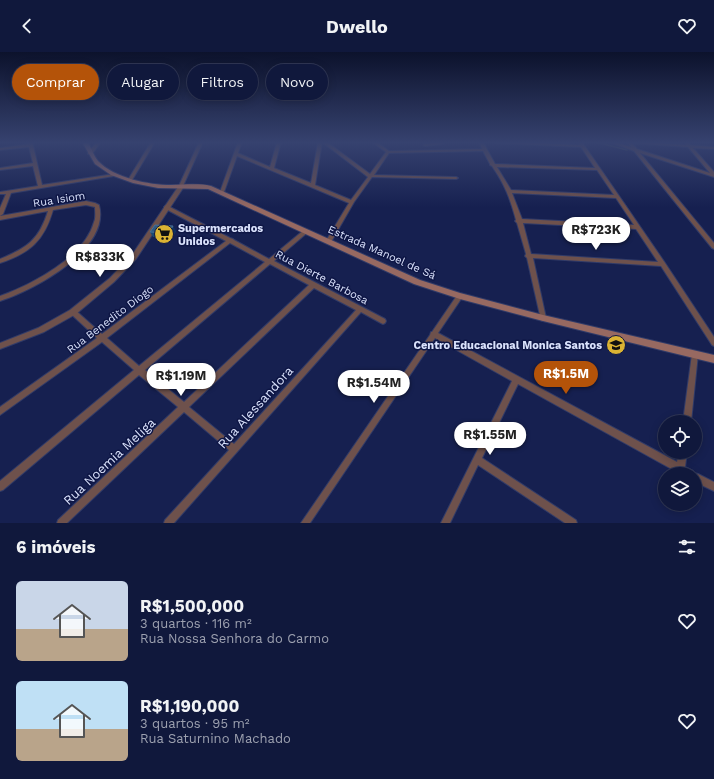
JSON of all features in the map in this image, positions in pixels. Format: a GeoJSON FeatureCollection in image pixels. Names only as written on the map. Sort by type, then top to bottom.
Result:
{"type":"FeatureCollection","features":[{"type":"Feature","properties":{"kind":"main road","name":"Estrada Manoel de Sá"},"geometry":{"type":"LineString","coordinates":[[98,164],[114,175],[157,186],[180,188],[197,185],[209,187],[417,282],[460,296],[543,318],[714,359]]}},
{"type":"Feature","properties":{"kind":"street"},"geometry":{"type":"LineString","coordinates":[[0,169],[35,164],[40,186]]}},
{"type":"Feature","properties":{"kind":"street"},"geometry":{"type":"LineString","coordinates":[[130,180],[140,164]]}},
{"type":"Feature","properties":{"kind":"street"},"geometry":{"type":"LineString","coordinates":[[0,346],[41,330],[73,312],[112,280],[134,257],[180,188],[191,164]]}},
{"type":"Feature","properties":{"kind":"street"},"geometry":{"type":"LineString","coordinates":[[222,192],[232,164]]}},
{"type":"Feature","properties":{"kind":"street"},"geometry":{"type":"LineString","coordinates":[[260,164],[352,202]]}},
{"type":"Feature","properties":{"kind":"street"},"geometry":{"type":"LineString","coordinates":[[272,169],[273,164]]}},
{"type":"Feature","properties":{"kind":"street"},"geometry":{"type":"LineString","coordinates":[[313,186],[317,164]]}},
{"type":"Feature","properties":{"kind":"street"},"geometry":{"type":"LineString","coordinates":[[354,164],[370,176],[456,178]]}},
{"type":"Feature","properties":{"kind":"street"},"geometry":{"type":"LineString","coordinates":[[329,241],[352,202],[379,164]]}},
{"type":"Feature","properties":{"kind":"street"},"geometry":{"type":"LineString","coordinates":[[596,164],[714,343]]}},
{"type":"Feature","properties":{"kind":"street"},"geometry":{"type":"LineString","coordinates":[[647,164],[714,247]]}},
{"type":"Feature","properties":{"kind":"street"},"geometry":{"type":"LineString","coordinates":[[678,164],[714,175]]}},
{"type":"Feature","properties":{"kind":"street"},"geometry":{"type":"LineString","coordinates":[[705,164],[714,175]]}},
{"type":"Feature","properties":{"kind":"street"},"geometry":{"type":"LineString","coordinates":[[492,165],[599,169]]}},
{"type":"Feature","properties":{"kind":"street"},"geometry":{"type":"LineString","coordinates":[[492,165],[509,191],[528,256],[543,318]]}},
{"type":"Feature","properties":{"kind":"street"},"geometry":{"type":"LineString","coordinates":[[0,193],[114,175]]}},
{"type":"Feature","properties":{"kind":"street"},"geometry":{"type":"LineString","coordinates":[[0,214],[9,191]]}},
{"type":"Feature","properties":{"kind":"street"},"geometry":{"type":"LineString","coordinates":[[509,191],[617,197]]}},
{"type":"Feature","properties":{"kind":"street","name":"Rua Isiom"},"geometry":{"type":"LineString","coordinates":[[0,218],[86,203],[97,206],[99,214],[94,230],[87,241],[69,261],[17,293],[0,299]]}},
{"type":"Feature","properties":{"kind":"street","name":"Rua Dierte Barbosa"},"geometry":{"type":"LineString","coordinates":[[166,207],[383,321]]}},
{"type":"Feature","properties":{"kind":"street"},"geometry":{"type":"LineString","coordinates":[[0,261],[17,254],[41,235],[47,225],[50,210]]}},
{"type":"Feature","properties":{"kind":"street"},"geometry":{"type":"LineString","coordinates":[[518,221],[637,227]]}},
{"type":"Feature","properties":{"kind":"street"},"geometry":{"type":"LineString","coordinates":[[0,487],[306,231]]}},
{"type":"Feature","properties":{"kind":"street","name":"Rua Benedito Diogo"},"geometry":{"type":"LineString","coordinates":[[0,411],[102,338],[231,240]]}},
{"type":"Feature","properties":{"kind":"street"},"geometry":{"type":"LineString","coordinates":[[528,256],[663,264]]}},
{"type":"Feature","properties":{"kind":"street","name":"Rua Noemia Meliga"},"geometry":{"type":"LineString","coordinates":[[61,523],[313,285]]}},
{"type":"Feature","properties":{"kind":"street"},"geometry":{"type":"LineString","coordinates":[[305,523],[460,296]]}},
{"type":"Feature","properties":{"kind":"street","name":"Rua Alessandora"},"geometry":{"type":"LineString","coordinates":[[168,523],[360,309]]}},
{"type":"Feature","properties":{"kind":"street"},"geometry":{"type":"LineString","coordinates":[[73,312],[139,370],[234,449]]}},
{"type":"Feature","properties":{"kind":"street"},"geometry":{"type":"LineString","coordinates":[[433,334],[676,467]]}},
{"type":"Feature","properties":{"kind":"street"},"geometry":{"type":"LineString","coordinates":[[688,415],[696,354]]}},
{"type":"Feature","properties":{"kind":"street"},"geometry":{"type":"LineString","coordinates":[[445,523],[517,379]]}},
{"type":"Feature","properties":{"kind":"street"},"geometry":{"type":"LineString","coordinates":[[477,460],[573,523]]}},
{"type":"Feature","properties":{"kind":"street"},"geometry":{"type":"LineString","coordinates":[[702,481],[714,487]]}},
{"type":"Feature","properties":{"kind":"building"},"geometry":{"type":"Polygon","coordinates":[[[155,225],[173,226],[169,233],[150,232],[155,225]]]}},
{"type":"Feature","properties":{"kind":"place","name":"Supermercados Unidos"},"geometry":{"type":"Point","coordinates":[164,234]}},
{"type":"Feature","properties":{"kind":"place","name":"Centro Educacional Monica Santos"},"geometry":{"type":"Point","coordinates":[616,345]}}]}
